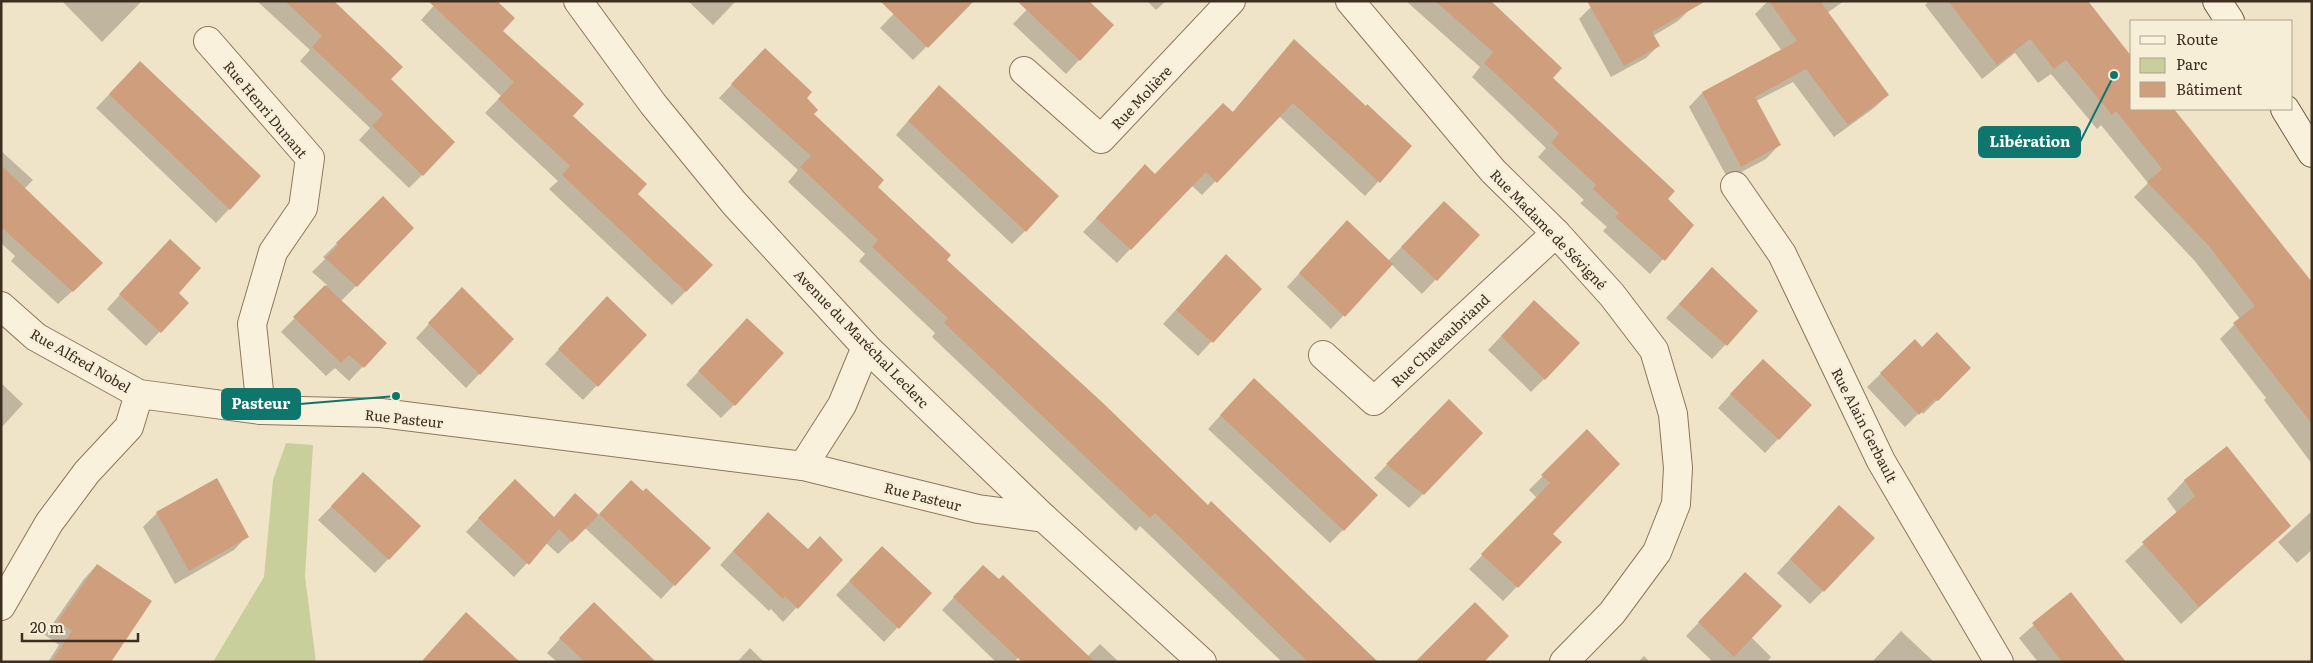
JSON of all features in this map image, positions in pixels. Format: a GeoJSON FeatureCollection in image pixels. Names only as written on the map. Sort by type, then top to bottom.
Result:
{"type":"FeatureCollection","features":[{"type":"Feature","properties":{"kind":"street","name":"Avenue du Maréchal Leclerc"},"geometry":{"type":"LineString","coordinates":[[578,1],[653,104],[734,203],[866,347],[1044,518],[1202,662]]}},
{"type":"Feature","properties":{"kind":"street","name":"Rue Molière"},"geometry":{"type":"LineString","coordinates":[[1024,71],[1101,139],[1230,1]]}},
{"type":"Feature","properties":{"kind":"street","name":"Rue Madame de Sévigné"},"geometry":{"type":"LineString","coordinates":[[1350,1],[1493,171],[1556,233],[1612,295],[1654,350],[1673,414],[1678,468],[1676,504],[1657,552],[1612,612],[1564,662]]}},
{"type":"Feature","properties":{"kind":"street"},"geometry":{"type":"LineString","coordinates":[[2217,1],[2229,20]]}},
{"type":"Feature","properties":{"kind":"street","name":"Rue Henri Dunant"},"geometry":{"type":"LineString","coordinates":[[208,41],[310,158],[303,208],[272,252],[252,324],[262,410]]}},
{"type":"Feature","properties":{"kind":"street"},"geometry":{"type":"LineString","coordinates":[[2286,110],[2312,153]]}},
{"type":"Feature","properties":{"kind":"street","name":"Rue Alain Gerbault"},"geometry":{"type":"LineString","coordinates":[[1736,186],[1782,254],[1881,461],[1999,662]]}},
{"type":"Feature","properties":{"kind":"street","name":"Rue Chateaubriand"},"geometry":{"type":"LineString","coordinates":[[1323,355],[1374,401],[1556,233]]}},
{"type":"Feature","properties":{"kind":"street","name":"Rue Alfred Nobel"},"geometry":{"type":"LineString","coordinates":[[1,306],[36,337],[139,394]]}},
{"type":"Feature","properties":{"kind":"street"},"geometry":{"type":"LineString","coordinates":[[802,466],[842,405],[866,347]]}},
{"type":"Feature","properties":{"kind":"street"},"geometry":{"type":"LineString","coordinates":[[1,606],[49,523],[87,472],[129,427],[139,394]]}},
{"type":"Feature","properties":{"kind":"street","name":"Rue Pasteur"},"geometry":{"type":"LineString","coordinates":[[139,394],[262,410],[381,414],[802,466],[978,509],[1044,518]]}},
{"type":"Feature","properties":{"kind":"green space"},"geometry":{"type":"Polygon","coordinates":[[[286,443],[313,445],[305,576],[316,662],[213,662],[264,577],[273,480],[286,443]]]}},
{"type":"Feature","properties":{"kind":"building"},"geometry":{"type":"Polygon","coordinates":[[[285,1],[334,1],[403,67],[391,79],[455,142],[423,176],[372,126],[383,114],[312,47],[322,36],[285,1]]]}},
{"type":"Feature","properties":{"kind":"building"},"geometry":{"type":"Polygon","coordinates":[[[428,1],[497,1],[515,18],[503,31],[584,104],[573,116],[647,184],[638,194],[713,265],[686,292],[562,175],[570,166],[498,99],[514,82],[428,1]]]}},
{"type":"Feature","properties":{"kind":"building"},"geometry":{"type":"Polygon","coordinates":[[[880,1],[974,1],[928,48],[880,1]]]}},
{"type":"Feature","properties":{"kind":"building"},"geometry":{"type":"Polygon","coordinates":[[[1017,1],[1089,1],[1114,25],[1080,61],[1017,1]]]}},
{"type":"Feature","properties":{"kind":"building"},"geometry":{"type":"Polygon","coordinates":[[[1435,1],[1491,1],[1562,68],[1553,78],[1675,191],[1668,199],[1694,225],[1665,261],[1615,217],[1619,213],[1593,189],[1596,185],[1551,143],[1559,133],[1484,63],[1493,52],[1435,1]]]}},
{"type":"Feature","properties":{"kind":"building"},"geometry":{"type":"Polygon","coordinates":[[[1587,1],[1706,1],[1652,32],[1660,46],[1624,66],[1587,1]]]}},
{"type":"Feature","properties":{"kind":"building"},"geometry":{"type":"Polygon","coordinates":[[[1769,1],[1820,1],[1889,95],[1848,125],[1806,69],[1755,97],[1781,145],[1741,167],[1702,92],[1797,41],[1769,1]]]}},
{"type":"Feature","properties":{"kind":"building"},"geometry":{"type":"Polygon","coordinates":[[[1948,1],[2088,1],[2130,54],[2130,110],[2175,110],[2312,282],[2312,424],[2233,323],[2255,306],[2208,245],[2147,182],[2162,169],[2116,111],[2112,115],[2066,60],[2054,69],[2030,39],[1997,65],[1948,1]]]}},
{"type":"Feature","properties":{"kind":"building"},"geometry":{"type":"Polygon","coordinates":[[[1294,39],[1412,146],[1380,183],[1293,103],[1217,183],[1206,172],[1131,250],[1096,218],[1145,164],[1155,174],[1223,103],[1233,112],[1294,39]]]}},
{"type":"Feature","properties":{"kind":"building"},"geometry":{"type":"Polygon","coordinates":[[[765,48],[812,92],[807,98],[818,110],[814,114],[884,180],[878,187],[951,255],[947,260],[1103,403],[1208,505],[1211,501],[1378,662],[1308,662],[1155,513],[1150,518],[944,323],[948,318],[872,247],[878,240],[800,167],[811,156],[731,84],[765,48]]]}},
{"type":"Feature","properties":{"kind":"building"},"geometry":{"type":"Polygon","coordinates":[[[140,61],[261,176],[230,210],[109,94],[140,61]]]}},
{"type":"Feature","properties":{"kind":"building"},"geometry":{"type":"Polygon","coordinates":[[[939,85],[1059,196],[1026,232],[908,121],[939,85]]]}},
{"type":"Feature","properties":{"kind":"building"},"geometry":{"type":"Polygon","coordinates":[[[1,165],[103,263],[73,292],[1,227],[1,165]]]}},
{"type":"Feature","properties":{"kind":"building"},"geometry":{"type":"Polygon","coordinates":[[[383,196],[414,228],[357,287],[325,258],[338,245],[336,243],[383,196]]]}},
{"type":"Feature","properties":{"kind":"building"},"geometry":{"type":"Polygon","coordinates":[[[1444,201],[1480,235],[1437,281],[1401,247],[1444,201]]]}},
{"type":"Feature","properties":{"kind":"building"},"geometry":{"type":"Polygon","coordinates":[[[1347,220],[1393,264],[1345,317],[1299,273],[1347,220]]]}},
{"type":"Feature","properties":{"kind":"building"},"geometry":{"type":"Polygon","coordinates":[[[170,239],[201,268],[179,293],[189,303],[161,333],[119,294],[170,239]]]}},
{"type":"Feature","properties":{"kind":"building"},"geometry":{"type":"Polygon","coordinates":[[[1226,254],[1262,289],[1213,343],[1176,310],[1226,254]]]}},
{"type":"Feature","properties":{"kind":"building"},"geometry":{"type":"Polygon","coordinates":[[[1712,267],[1758,311],[1727,346],[1679,304],[1712,267]]]}},
{"type":"Feature","properties":{"kind":"building"},"geometry":{"type":"Polygon","coordinates":[[[325,285],[387,343],[364,368],[349,355],[341,363],[293,317],[325,285]]]}},
{"type":"Feature","properties":{"kind":"building"},"geometry":{"type":"Polygon","coordinates":[[[462,287],[514,339],[480,375],[428,323],[462,287]]]}},
{"type":"Feature","properties":{"kind":"building"},"geometry":{"type":"Polygon","coordinates":[[[607,296],[647,335],[598,387],[558,349],[607,296]]]}},
{"type":"Feature","properties":{"kind":"building"},"geometry":{"type":"Polygon","coordinates":[[[1534,300],[1580,343],[1545,380],[1501,336],[1534,300]]]}},
{"type":"Feature","properties":{"kind":"building"},"geometry":{"type":"Polygon","coordinates":[[[747,318],[784,353],[735,406],[698,371],[747,318]]]}},
{"type":"Feature","properties":{"kind":"building"},"geometry":{"type":"Polygon","coordinates":[[[1937,332],[1971,368],[1938,401],[1935,399],[1919,415],[1880,373],[1915,339],[1922,347],[1937,332]]]}},
{"type":"Feature","properties":{"kind":"building"},"geometry":{"type":"Polygon","coordinates":[[[1763,359],[1812,405],[1779,440],[1730,394],[1763,359]]]}},
{"type":"Feature","properties":{"kind":"building"},"geometry":{"type":"Polygon","coordinates":[[[1254,378],[1378,495],[1344,531],[1220,415],[1254,378]]]}},
{"type":"Feature","properties":{"kind":"building"},"geometry":{"type":"Polygon","coordinates":[[[1449,399],[1483,433],[1424,495],[1386,464],[1449,399]]]}},
{"type":"Feature","properties":{"kind":"building"},"geometry":{"type":"Polygon","coordinates":[[[1587,429],[1620,464],[1553,534],[1562,542],[1518,588],[1481,554],[1550,483],[1541,475],[1587,429]]]}},
{"type":"Feature","properties":{"kind":"building"},"geometry":{"type":"Polygon","coordinates":[[[2227,446],[2291,526],[2199,607],[2142,542],[2195,496],[2184,480],[2227,446]]]}},
{"type":"Feature","properties":{"kind":"building"},"geometry":{"type":"Polygon","coordinates":[[[363,472],[421,526],[389,560],[331,506],[363,472]]]}},
{"type":"Feature","properties":{"kind":"building"},"geometry":{"type":"Polygon","coordinates":[[[217,478],[249,537],[189,571],[156,512],[217,478]]]}},
{"type":"Feature","properties":{"kind":"building"},"geometry":{"type":"Polygon","coordinates":[[[515,479],[554,517],[575,493],[599,515],[572,542],[559,529],[529,565],[478,518],[515,479]]]}},
{"type":"Feature","properties":{"kind":"building"},"geometry":{"type":"Polygon","coordinates":[[[631,480],[643,491],[646,488],[711,548],[675,586],[599,514],[631,480]]]}},
{"type":"Feature","properties":{"kind":"building"},"geometry":{"type":"Polygon","coordinates":[[[1839,505],[1875,538],[1824,592],[1790,559],[1839,505]]]}},
{"type":"Feature","properties":{"kind":"building"},"geometry":{"type":"Polygon","coordinates":[[[768,512],[808,549],[820,536],[843,560],[798,609],[785,596],[783,599],[733,551],[768,512]]]}},
{"type":"Feature","properties":{"kind":"building"},"geometry":{"type":"Polygon","coordinates":[[[882,546],[932,593],[899,629],[849,581],[882,546]]]}},
{"type":"Feature","properties":{"kind":"building"},"geometry":{"type":"Polygon","coordinates":[[[97,564],[152,601],[111,662],[51,662],[72,631],[58,621],[97,564]]]}},
{"type":"Feature","properties":{"kind":"building"},"geometry":{"type":"Polygon","coordinates":[[[983,565],[999,579],[1003,575],[1095,662],[1022,662],[953,597],[983,565]]]}},
{"type":"Feature","properties":{"kind":"building"},"geometry":{"type":"Polygon","coordinates":[[[1745,572],[1782,606],[1734,657],[1698,622],[1745,572]]]}},
{"type":"Feature","properties":{"kind":"building"},"geometry":{"type":"Polygon","coordinates":[[[2071,592],[2126,662],[2062,662],[2032,623],[2071,592]]]}},
{"type":"Feature","properties":{"kind":"building"},"geometry":{"type":"Polygon","coordinates":[[[594,602],[656,662],[585,662],[559,638],[594,602]]]}},
{"type":"Feature","properties":{"kind":"building"},"geometry":{"type":"Polygon","coordinates":[[[1475,602],[1509,636],[1484,662],[1415,662],[1475,602]]]}},
{"type":"Feature","properties":{"kind":"building"},"geometry":{"type":"Polygon","coordinates":[[[466,612],[520,662],[421,662],[466,612]]]}},
{"type":"Feature","properties":{"kind":"place","name":"Libération"},"geometry":{"type":"Point","coordinates":[2114,75]}},
{"type":"Feature","properties":{"kind":"place","name":"Pasteur"},"geometry":{"type":"Point","coordinates":[396,396]}}]}
